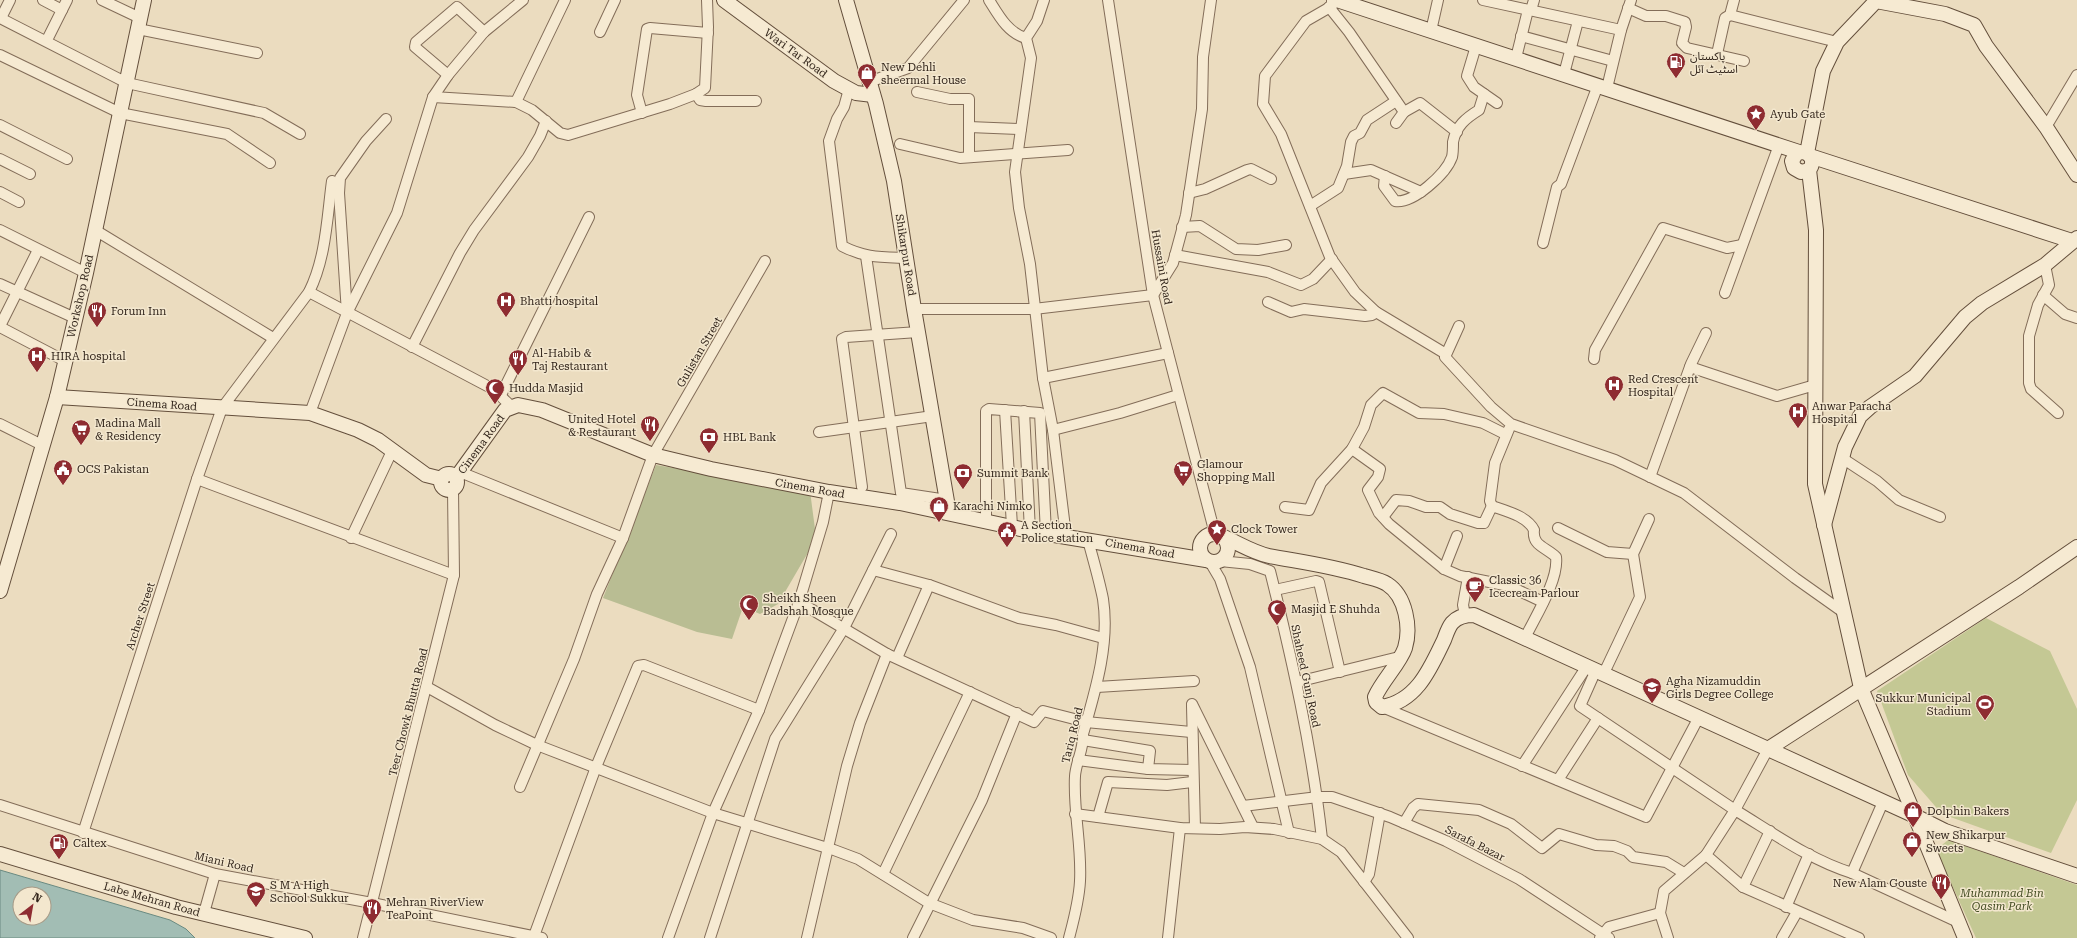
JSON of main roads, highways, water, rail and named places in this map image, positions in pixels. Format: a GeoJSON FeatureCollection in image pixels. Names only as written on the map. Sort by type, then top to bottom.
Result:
{"type":"FeatureCollection","features":[{"type":"Feature","properties":{"kind":"water"},"geometry":{"type":"Polygon","coordinates":[[[0,870],[170,920],[186,929],[195,938],[0,938],[0,870]]]}},
{"type":"Feature","properties":{"kind":"place","name":"پاکستان اسٹیٹ آئل"},"geometry":{"type":"Point","coordinates":[1676,79]}},
{"type":"Feature","properties":{"kind":"place","name":"New Dehli sheermal House"},"geometry":{"type":"Point","coordinates":[867,90]}},
{"type":"Feature","properties":{"kind":"place","name":"Ayub Gate"},"geometry":{"type":"Point","coordinates":[1756,131]}},
{"type":"Feature","properties":{"kind":"place","name":"Bhatti hospital"},"geometry":{"type":"Point","coordinates":[506,318]}},
{"type":"Feature","properties":{"kind":"place","name":"Forum Inn"},"geometry":{"type":"Point","coordinates":[97,328]}},
{"type":"Feature","properties":{"kind":"place","name":"HIRA hospital"},"geometry":{"type":"Point","coordinates":[37,373]}},
{"type":"Feature","properties":{"kind":"place","name":"Al-Habib & Taj Restaurant"},"geometry":{"type":"Point","coordinates":[518,376]}},
{"type":"Feature","properties":{"kind":"place","name":"Red Crescent Hospital"},"geometry":{"type":"Point","coordinates":[1614,402]}},
{"type":"Feature","properties":{"kind":"place","name":"Hudda Masjid"},"geometry":{"type":"Point","coordinates":[495,405]}},
{"type":"Feature","properties":{"kind":"place","name":"Anwar Paracha Hospital"},"geometry":{"type":"Point","coordinates":[1798,429]}},
{"type":"Feature","properties":{"kind":"place","name":"United Hotel & Restaurant"},"geometry":{"type":"Point","coordinates":[650,442]}},
{"type":"Feature","properties":{"kind":"place","name":"Madina Mall & Residency"},"geometry":{"type":"Point","coordinates":[81,446]}},
{"type":"Feature","properties":{"kind":"place","name":"HBL Bank"},"geometry":{"type":"Point","coordinates":[709,454]}},
{"type":"Feature","properties":{"kind":"place","name":"OCS Pakistan"},"geometry":{"type":"Point","coordinates":[63,486]}},
{"type":"Feature","properties":{"kind":"place","name":"Glamour Shopping Mall"},"geometry":{"type":"Point","coordinates":[1183,487]}},
{"type":"Feature","properties":{"kind":"place","name":"Summit Bank"},"geometry":{"type":"Point","coordinates":[963,490]}},
{"type":"Feature","properties":{"kind":"place","name":"Karachi Nimko"},"geometry":{"type":"Point","coordinates":[939,523]}},
{"type":"Feature","properties":{"kind":"place","name":"Clock Tower"},"geometry":{"type":"Point","coordinates":[1217,546]}},
{"type":"Feature","properties":{"kind":"place","name":"A Section Police station"},"geometry":{"type":"Point","coordinates":[1007,548]}},
{"type":"Feature","properties":{"kind":"place","name":"Classic 36 Icecream Parlour"},"geometry":{"type":"Point","coordinates":[1475,603]}},
{"type":"Feature","properties":{"kind":"place","name":"Sheikh Sheen Badshah Mosque"},"geometry":{"type":"Point","coordinates":[749,621]}},
{"type":"Feature","properties":{"kind":"place","name":"Masjid E Shuhda"},"geometry":{"type":"Point","coordinates":[1277,626]}},
{"type":"Feature","properties":{"kind":"place","name":"Agha Nizamuddin Girls Degree College"},"geometry":{"type":"Point","coordinates":[1652,704]}},
{"type":"Feature","properties":{"kind":"place","name":"Sukkur Municipal Stadium"},"geometry":{"type":"Point","coordinates":[1985,721]}},
{"type":"Feature","properties":{"kind":"place","name":"Dolphin Bakers"},"geometry":{"type":"Point","coordinates":[1913,828]}},
{"type":"Feature","properties":{"kind":"place","name":"New Shikarpur Sweets"},"geometry":{"type":"Point","coordinates":[1912,858]}},
{"type":"Feature","properties":{"kind":"place","name":"Caltex"},"geometry":{"type":"Point","coordinates":[59,860]}},
{"type":"Feature","properties":{"kind":"place","name":"New Alam Gouste"},"geometry":{"type":"Point","coordinates":[1941,900]}},
{"type":"Feature","properties":{"kind":"place","name":"S M A High School Sukkur"},"geometry":{"type":"Point","coordinates":[256,908]}},
{"type":"Feature","properties":{"kind":"place","name":"Mehran RiverView TeaPoint"},"geometry":{"type":"Point","coordinates":[372,925]}},
{"type":"Feature","properties":{"kind":"park label","name":"Muhammad Bin Qasim Park"},"geometry":{"type":"Point","coordinates":[2002,899]}}]}
